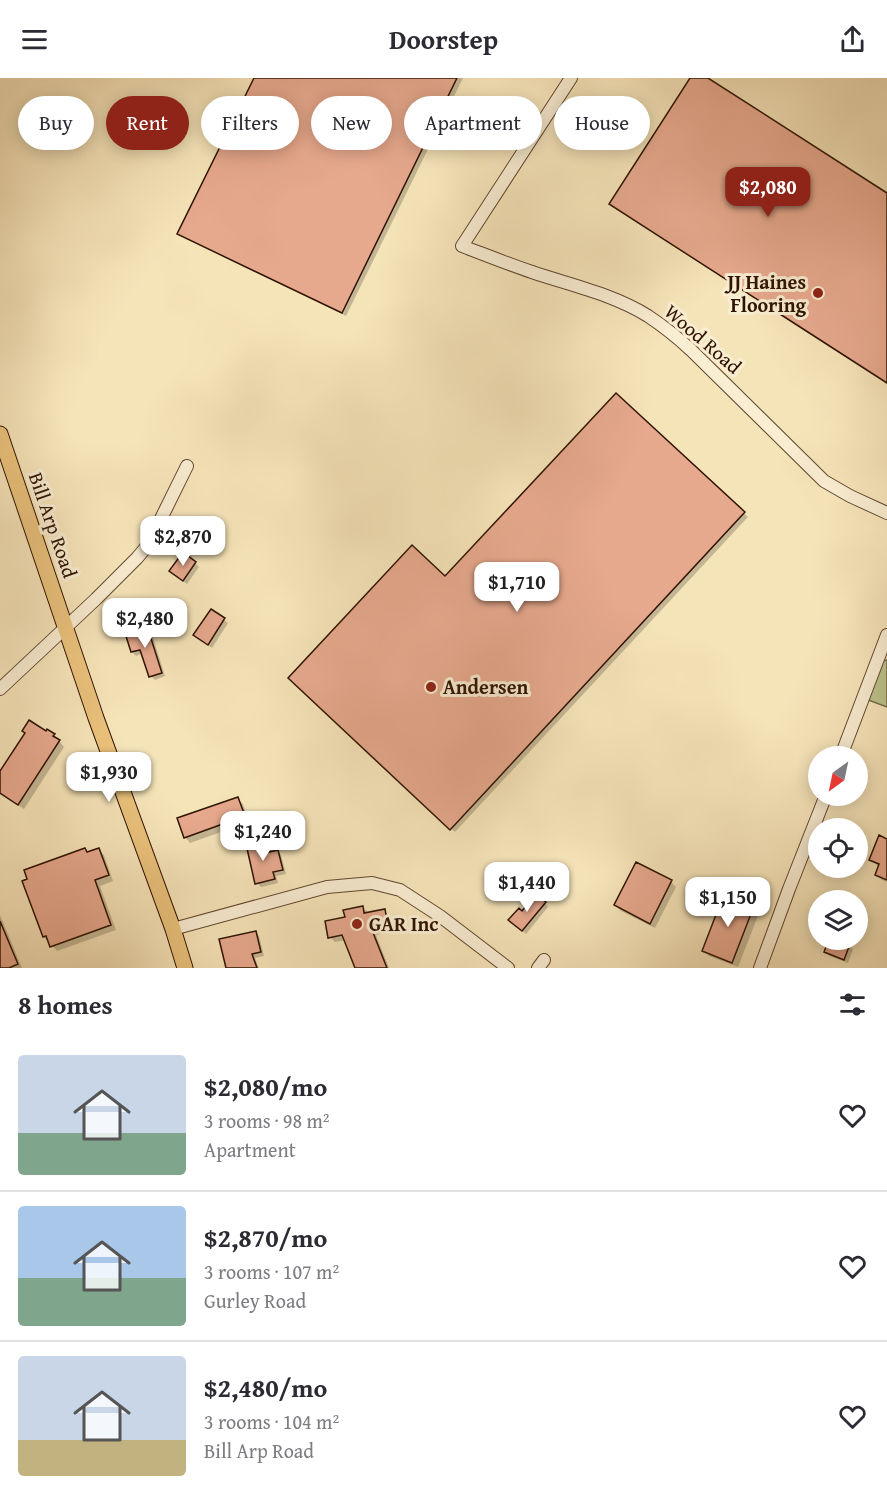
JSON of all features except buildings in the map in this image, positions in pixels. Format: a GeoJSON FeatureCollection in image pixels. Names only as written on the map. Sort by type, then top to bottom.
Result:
{"type":"FeatureCollection","features":[{"type":"Feature","properties":{"kind":"main road","name":"Bill Arp Road"},"geometry":{"type":"LineString","coordinates":[[0,434],[96,718],[185,968]]}},
{"type":"Feature","properties":{"kind":"street","name":"Wood Road"},"geometry":{"type":"LineString","coordinates":[[571,78],[462,246],[618,301],[646,316],[691,350],[824,481],[887,513]]}},
{"type":"Feature","properties":{"kind":"street"},"geometry":{"type":"LineString","coordinates":[[0,689],[148,545],[187,466]]}},
{"type":"Feature","properties":{"kind":"street"},"geometry":{"type":"LineString","coordinates":[[845,746],[887,635]]}},
{"type":"Feature","properties":{"kind":"street"},"geometry":{"type":"LineString","coordinates":[[760,968],[822,806]]}},
{"type":"Feature","properties":{"kind":"street"},"geometry":{"type":"LineString","coordinates":[[173,929],[327,887],[372,883],[400,890],[440,916],[508,968]]}},
{"type":"Feature","properties":{"kind":"green space"},"geometry":{"type":"Polygon","coordinates":[[[887,660],[887,707],[863,698],[877,661],[887,660]]]}},
{"type":"Feature","properties":{"kind":"place","name":"JJ Haines Flooring"},"geometry":{"type":"Point","coordinates":[818,293]}},
{"type":"Feature","properties":{"kind":"place","name":"Andersen"},"geometry":{"type":"Point","coordinates":[431,687]}},
{"type":"Feature","properties":{"kind":"place","name":"GAR Inc"},"geometry":{"type":"Point","coordinates":[357,924]}}]}
